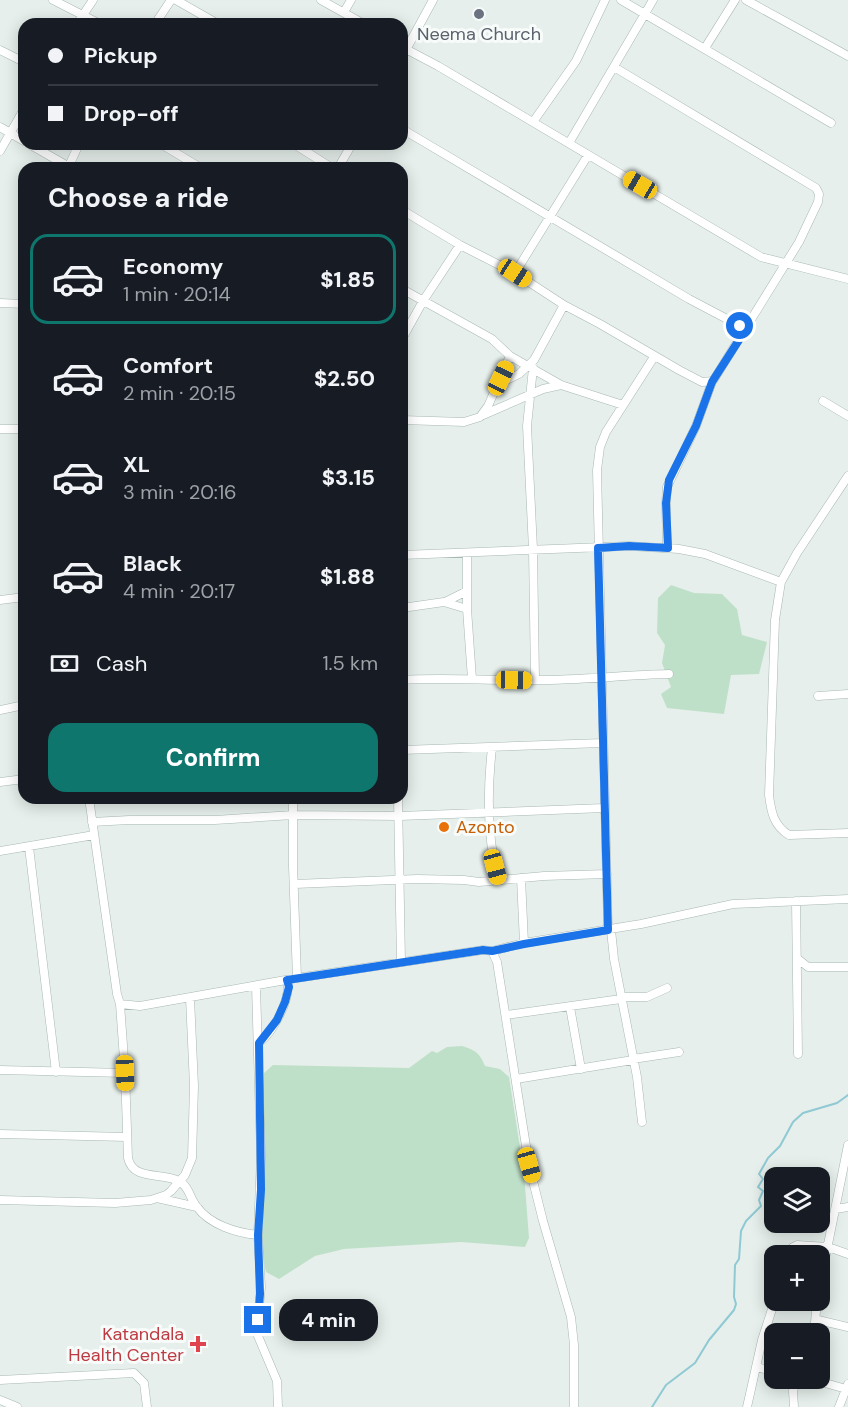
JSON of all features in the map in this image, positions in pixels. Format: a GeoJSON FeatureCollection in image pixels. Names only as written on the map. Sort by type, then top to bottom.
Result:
{"type":"FeatureCollection","features":[{"type":"Feature","properties":{"kind":"street"},"geometry":{"type":"LineString","coordinates":[[53,0],[86,18]]}},
{"type":"Feature","properties":{"kind":"street"},"geometry":{"type":"LineString","coordinates":[[82,16],[93,0]]}},
{"type":"Feature","properties":{"kind":"street"},"geometry":{"type":"LineString","coordinates":[[159,18],[171,0]]}},
{"type":"Feature","properties":{"kind":"street"},"geometry":{"type":"LineString","coordinates":[[176,0],[208,18]]}},
{"type":"Feature","properties":{"kind":"street"},"geometry":{"type":"LineString","coordinates":[[321,0],[354,18]]}},
{"type":"Feature","properties":{"kind":"street"},"geometry":{"type":"LineString","coordinates":[[344,12],[351,0]]}},
{"type":"Feature","properties":{"kind":"street"},"geometry":{"type":"LineString","coordinates":[[408,42],[433,0]]}},
{"type":"Feature","properties":{"kind":"street"},"geometry":{"type":"LineString","coordinates":[[533,122],[576,61],[605,0]]}},
{"type":"Feature","properties":{"kind":"street"},"geometry":{"type":"LineString","coordinates":[[621,0],[831,123]]}},
{"type":"Feature","properties":{"kind":"street"},"geometry":{"type":"LineString","coordinates":[[568,143],[653,0]]}},
{"type":"Feature","properties":{"kind":"street"},"geometry":{"type":"LineString","coordinates":[[705,48],[735,0]]}},
{"type":"Feature","properties":{"kind":"street"},"geometry":{"type":"LineString","coordinates":[[746,0],[848,56]]}},
{"type":"Feature","properties":{"kind":"street"},"geometry":{"type":"LineString","coordinates":[[0,50],[18,59]]}},
{"type":"Feature","properties":{"kind":"street"},"geometry":{"type":"LineString","coordinates":[[408,54],[533,122],[761,257],[848,279]]}},
{"type":"Feature","properties":{"kind":"street"},"geometry":{"type":"LineString","coordinates":[[614,67],[816,188],[819,194],[818,202],[787,264],[712,382],[696,426],[668,487],[668,548]]}},
{"type":"Feature","properties":{"kind":"street"},"geometry":{"type":"LineString","coordinates":[[0,151],[18,119]]}},
{"type":"Feature","properties":{"kind":"street"},"geometry":{"type":"LineString","coordinates":[[0,127],[18,138]]}},
{"type":"Feature","properties":{"kind":"street"},"geometry":{"type":"LineString","coordinates":[[408,133],[689,298],[746,329]]}},
{"type":"Feature","properties":{"kind":"street"},"geometry":{"type":"LineString","coordinates":[[39,150],[60,162]]}},
{"type":"Feature","properties":{"kind":"street"},"geometry":{"type":"LineString","coordinates":[[171,150],[191,162]]}},
{"type":"Feature","properties":{"kind":"street"},"geometry":{"type":"LineString","coordinates":[[304,150],[323,162]]}},
{"type":"Feature","properties":{"kind":"street"},"geometry":{"type":"LineString","coordinates":[[515,273],[588,155]]}},
{"type":"Feature","properties":{"kind":"street"},"geometry":{"type":"LineString","coordinates":[[408,214],[460,245],[515,273],[564,305],[654,357],[694,379],[712,382]]}},
{"type":"Feature","properties":{"kind":"street"},"geometry":{"type":"LineString","coordinates":[[408,328],[460,245]]}},
{"type":"Feature","properties":{"kind":"street"},"geometry":{"type":"LineString","coordinates":[[408,292],[492,339],[510,356],[561,385],[623,405]]}},
{"type":"Feature","properties":{"kind":"street"},"geometry":{"type":"LineString","coordinates":[[0,303],[18,304]]}},
{"type":"Feature","properties":{"kind":"street"},"geometry":{"type":"LineString","coordinates":[[535,680],[533,549],[527,447],[530,367],[564,305]]}},
{"type":"Feature","properties":{"kind":"street"},"geometry":{"type":"LineString","coordinates":[[483,415],[510,356]]}},
{"type":"Feature","properties":{"kind":"street"},"geometry":{"type":"LineString","coordinates":[[642,1122],[637,1077],[609,930],[604,808],[597,471],[600,447],[623,405],[654,357]]}},
{"type":"Feature","properties":{"kind":"street"},"geometry":{"type":"LineString","coordinates":[[498,384],[530,367]]}},
{"type":"Feature","properties":{"kind":"street"},"geometry":{"type":"LineString","coordinates":[[408,420],[464,422],[543,389],[561,385]]}},
{"type":"Feature","properties":{"kind":"street"},"geometry":{"type":"LineString","coordinates":[[823,401],[848,416]]}},
{"type":"Feature","properties":{"kind":"street"},"geometry":{"type":"LineString","coordinates":[[0,429],[18,429]]}},
{"type":"Feature","properties":{"kind":"street"},"geometry":{"type":"LineString","coordinates":[[848,476],[797,553],[781,582],[776,611],[772,669],[769,795],[772,816],[782,831],[789,835],[848,833]]}},
{"type":"Feature","properties":{"kind":"street"},"geometry":{"type":"LineString","coordinates":[[408,555],[629,546],[668,548],[705,554],[781,582]]}},
{"type":"Feature","properties":{"kind":"street"},"geometry":{"type":"LineString","coordinates":[[467,553],[472,679]]}},
{"type":"Feature","properties":{"kind":"street"},"geometry":{"type":"LineString","coordinates":[[408,607],[444,602],[467,591]]}},
{"type":"Feature","properties":{"kind":"street"},"geometry":{"type":"LineString","coordinates":[[0,600],[18,598]]}},
{"type":"Feature","properties":{"kind":"street"},"geometry":{"type":"LineString","coordinates":[[444,602],[468,609]]}},
{"type":"Feature","properties":{"kind":"street"},"geometry":{"type":"LineString","coordinates":[[408,680],[601,679],[669,674]]}},
{"type":"Feature","properties":{"kind":"street"},"geometry":{"type":"LineString","coordinates":[[818,696],[848,694]]}},
{"type":"Feature","properties":{"kind":"street"},"geometry":{"type":"LineString","coordinates":[[0,710],[18,706]]}},
{"type":"Feature","properties":{"kind":"street"},"geometry":{"type":"LineString","coordinates":[[408,750],[603,743]]}},
{"type":"Feature","properties":{"kind":"street"},"geometry":{"type":"LineString","coordinates":[[492,748],[489,783],[491,854],[498,880]]}},
{"type":"Feature","properties":{"kind":"street"},"geometry":{"type":"LineString","coordinates":[[0,782],[18,780]]}},
{"type":"Feature","properties":{"kind":"street"},"geometry":{"type":"LineString","coordinates":[[90,804],[120,1004],[128,1158],[133,1169],[140,1173],[180,1181],[197,1207],[206,1215],[228,1228],[241,1233],[258,1235]]}},
{"type":"Feature","properties":{"kind":"street"},"geometry":{"type":"LineString","coordinates":[[292,804],[297,978]]}},
{"type":"Feature","properties":{"kind":"street"},"geometry":{"type":"LineString","coordinates":[[399,804],[401,962]]}},
{"type":"Feature","properties":{"kind":"street"},"geometry":{"type":"LineString","coordinates":[[92,822],[144,819],[215,820],[293,815],[400,816],[604,808]]}},
{"type":"Feature","properties":{"kind":"street"},"geometry":{"type":"LineString","coordinates":[[0,851],[94,835]]}},
{"type":"Feature","properties":{"kind":"street"},"geometry":{"type":"LineString","coordinates":[[29,847],[56,1072]]}},
{"type":"Feature","properties":{"kind":"street"},"geometry":{"type":"LineString","coordinates":[[295,884],[464,880],[479,882],[607,874]]}},
{"type":"Feature","properties":{"kind":"street"},"geometry":{"type":"LineString","coordinates":[[521,878],[524,944]]}},
{"type":"Feature","properties":{"kind":"street"},"geometry":{"type":"LineString","coordinates":[[120,1004],[140,1005],[190,998],[297,978],[483,950],[492,951],[733,904],[848,899]]}},
{"type":"Feature","properties":{"kind":"street"},"geometry":{"type":"LineString","coordinates":[[796,901],[798,1054]]}},
{"type":"Feature","properties":{"kind":"street"},"geometry":{"type":"LineString","coordinates":[[492,951],[497,962],[529,1165],[571,1317],[574,1345],[574,1407]]}},
{"type":"Feature","properties":{"kind":"street"},"geometry":{"type":"LineString","coordinates":[[798,959],[808,967],[848,967]]}},
{"type":"Feature","properties":{"kind":"street"},"geometry":{"type":"LineString","coordinates":[[259,1043],[277,1020],[285,1002],[289,987],[287,980]]}},
{"type":"Feature","properties":{"kind":"street"},"geometry":{"type":"LineString","coordinates":[[256,986],[261,1156],[258,1235],[261,1287],[257,1327],[258,1336],[277,1381],[278,1407]]}},
{"type":"Feature","properties":{"kind":"street"},"geometry":{"type":"LineString","coordinates":[[506,1015],[621,998],[647,997],[667,988]]}},
{"type":"Feature","properties":{"kind":"street"},"geometry":{"type":"LineString","coordinates":[[0,1200],[115,1203],[166,1195],[180,1181],[189,1168],[194,1142],[190,998]]}},
{"type":"Feature","properties":{"kind":"street"},"geometry":{"type":"LineString","coordinates":[[570,1007],[582,1068]]}},
{"type":"Feature","properties":{"kind":"street"},"geometry":{"type":"LineString","coordinates":[[516,1079],[679,1052]]}},
{"type":"Feature","properties":{"kind":"street"},"geometry":{"type":"LineString","coordinates":[[0,1070],[125,1073]]}},
{"type":"Feature","properties":{"kind":"street"},"geometry":{"type":"LineString","coordinates":[[0,1134],[127,1137]]}},
{"type":"Feature","properties":{"kind":"street"},"geometry":{"type":"LineString","coordinates":[[828,1245],[848,1145]]}},
{"type":"Feature","properties":{"kind":"street"},"geometry":{"type":"LineString","coordinates":[[157,1198],[197,1207]]}},
{"type":"Feature","properties":{"kind":"street"},"geometry":{"type":"LineString","coordinates":[[836,1209],[848,1207]]}},
{"type":"Feature","properties":{"kind":"street"},"geometry":{"type":"LineString","coordinates":[[830,1248],[848,1254]]}},
{"type":"Feature","properties":{"kind":"street"},"geometry":{"type":"LineString","coordinates":[[747,1407],[762,1340],[771,1311]]}},
{"type":"Feature","properties":{"kind":"street"},"geometry":{"type":"LineString","coordinates":[[816,1311],[815,1322],[818,1320],[848,1327]]}},
{"type":"Feature","properties":{"kind":"street"},"geometry":{"type":"LineString","coordinates":[[756,1367],[764,1369]]}},
{"type":"Feature","properties":{"kind":"street"},"geometry":{"type":"LineString","coordinates":[[0,1380],[134,1373],[144,1383],[147,1407]]}},
{"type":"Feature","properties":{"kind":"street"},"geometry":{"type":"LineString","coordinates":[[830,1383],[847,1386],[839,1407]]}},
{"type":"Feature","properties":{"kind":"street"},"geometry":{"type":"LineString","coordinates":[[794,1389],[794,1407]]}},
{"type":"Feature","properties":{"kind":"street"},"geometry":{"type":"LineString","coordinates":[[0,1400],[17,1407]]}},
{"type":"Feature","properties":{"kind":"green space"},"geometry":{"type":"Polygon","coordinates":[[[671,585],[694,593],[722,594],[737,609],[742,635],[767,642],[759,674],[731,675],[724,714],[667,708],[661,694],[671,687],[662,663],[665,645],[657,633],[658,598],[671,585]]]}},
{"type":"Feature","properties":{"kind":"green space"},"geometry":{"type":"Polygon","coordinates":[[[462,1046],[476,1053],[485,1066],[500,1069],[509,1077],[524,1173],[529,1238],[525,1247],[461,1242],[344,1249],[315,1256],[279,1279],[266,1272],[261,1249],[264,1073],[273,1065],[409,1068],[432,1051],[437,1053],[447,1047],[462,1046]]]}},
{"type":"Feature","properties":{"kind":"waterway"},"geometry":{"type":"LineString","coordinates":[[652,1407],[666,1385],[695,1363],[709,1340],[734,1310],[736,1304],[734,1297],[735,1265],[739,1259],[741,1231],[746,1221],[761,1206],[759,1200],[763,1191],[758,1187],[763,1179],[759,1174],[768,1158],[780,1146],[793,1122],[803,1113],[837,1103],[848,1095]]}},
{"type":"Feature","properties":{"kind":"place","name":"Neema Church"},"geometry":{"type":"Point","coordinates":[479,14]}},
{"type":"Feature","properties":{"kind":"place","name":"Azonto"},"geometry":{"type":"Point","coordinates":[444,827]}},
{"type":"Feature","properties":{"kind":"place","name":"Katandala Health Center"},"geometry":{"type":"Point","coordinates":[198,1344]}},
{"type":"Feature","properties":{"kind":"route"},"geometry":{"type":"LineString","coordinates":[[258,1320],[260,1294],[258,1235],[261,1190],[259,1043],[277,1020],[285,1002],[289,987],[287,980],[483,950],[492,951],[608,930],[598,548],[629,546],[668,548],[666,494],[669,480],[696,426],[712,382],[746,329],[740,326]]}}]}
